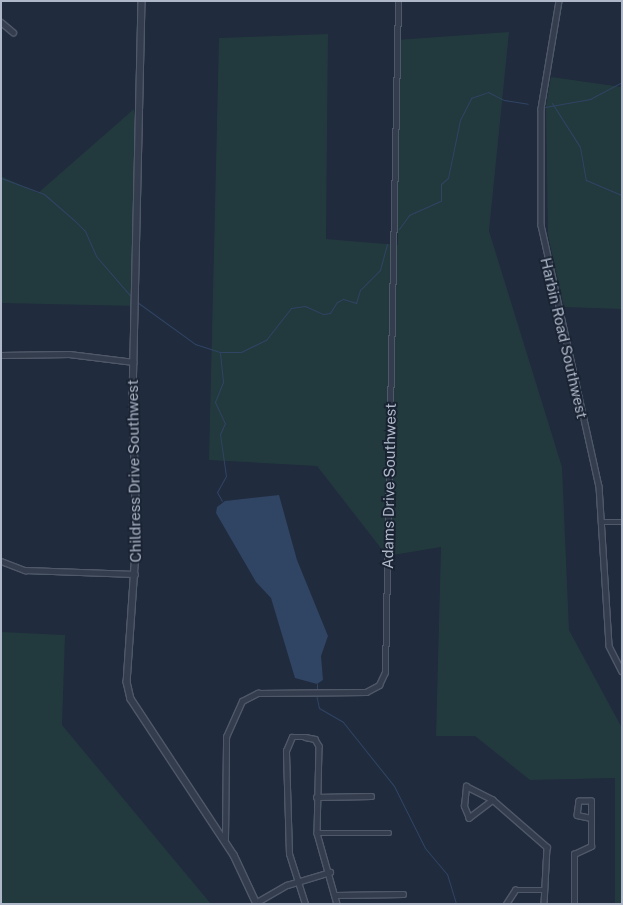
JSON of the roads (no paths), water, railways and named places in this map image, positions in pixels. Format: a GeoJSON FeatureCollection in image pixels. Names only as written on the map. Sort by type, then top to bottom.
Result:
{"type":"FeatureCollection","features":[{"type":"Feature","properties":{"kind":"street","name":"Childress Drive Southwest"},"geometry":{"type":"LineString","coordinates":[[142,1],[134,362],[137,505],[128,692],[225,840],[257,903]]}},
{"type":"Feature","properties":{"kind":"street","name":"Adams Drive Southwest"},"geometry":{"type":"LineString","coordinates":[[225,840],[226,737],[242,701],[258,693],[366,692],[379,684],[385,672],[398,1]]}},
{"type":"Feature","properties":{"kind":"street","name":"Harbin Road Southwest"},"geometry":{"type":"LineString","coordinates":[[559,1],[540,109],[541,225],[599,486],[608,646],[622,671]]}},
{"type":"Feature","properties":{"kind":"street"},"geometry":{"type":"LineString","coordinates":[[1,22],[13,32]]}},
{"type":"Feature","properties":{"kind":"street"},"geometry":{"type":"LineString","coordinates":[[1,355],[69,354],[134,362]]}},
{"type":"Feature","properties":{"kind":"street"},"geometry":{"type":"LineString","coordinates":[[602,522],[622,522]]}},
{"type":"Feature","properties":{"kind":"street"},"geometry":{"type":"LineString","coordinates":[[1,561],[25,570],[135,574]]}},
{"type":"Feature","properties":{"kind":"street"},"geometry":{"type":"LineString","coordinates":[[305,904],[300,883],[288,854],[286,752],[292,737],[315,740],[318,746],[317,833],[330,872],[337,904]]}},
{"type":"Feature","properties":{"kind":"street"},"geometry":{"type":"LineString","coordinates":[[493,800],[476,814],[466,817],[466,786],[493,800],[543,840],[547,847],[544,904]]}},
{"type":"Feature","properties":{"kind":"street"},"geometry":{"type":"LineString","coordinates":[[316,797],[371,796]]}},
{"type":"Feature","properties":{"kind":"street"},"geometry":{"type":"LineString","coordinates":[[574,904],[574,854],[590,850],[591,818],[591,801],[577,802],[577,815],[591,818]]}},
{"type":"Feature","properties":{"kind":"street"},"geometry":{"type":"LineString","coordinates":[[317,833],[389,833]]}},
{"type":"Feature","properties":{"kind":"street"},"geometry":{"type":"LineString","coordinates":[[257,903],[287,885],[300,883],[330,872]]}},
{"type":"Feature","properties":{"kind":"street"},"geometry":{"type":"LineString","coordinates":[[506,904],[515,890],[544,890]]}},
{"type":"Feature","properties":{"kind":"street"},"geometry":{"type":"LineString","coordinates":[[336,895],[403,894]]}},
{"type":"Feature","properties":{"kind":"water"},"geometry":{"type":"Polygon","coordinates":[[[279,495],[297,560],[328,636],[321,656],[323,680],[317,684],[295,678],[271,598],[256,582],[216,513],[217,507],[225,501],[279,495]]]}},
{"type":"Feature","properties":{"kind":"waterway"},"geometry":{"type":"LineString","coordinates":[[545,107],[590,99],[622,82]]}},
{"type":"Feature","properties":{"kind":"waterway"},"geometry":{"type":"LineString","coordinates":[[399,229],[409,215],[441,201],[441,184],[448,178],[460,120],[471,98],[488,92],[504,100],[528,104]]}},
{"type":"Feature","properties":{"kind":"waterway"},"geometry":{"type":"LineString","coordinates":[[552,103],[580,147],[586,180],[622,195]]}},
{"type":"Feature","properties":{"kind":"waterway"},"geometry":{"type":"LineString","coordinates":[[1,178],[44,194],[75,221],[85,231],[96,256],[134,300]]}},
{"type":"Feature","properties":{"kind":"waterway"},"geometry":{"type":"LineString","coordinates":[[137,302],[195,344],[220,352],[241,352],[266,340],[291,308],[305,306],[323,314],[330,313],[337,302],[343,299],[356,303],[360,290],[380,270],[387,244]]}},
{"type":"Feature","properties":{"kind":"waterway"},"geometry":{"type":"LineString","coordinates":[[220,353],[223,382],[215,402],[225,423],[220,434],[226,476],[217,492],[222,501]]}},
{"type":"Feature","properties":{"kind":"waterway"},"geometry":{"type":"LineString","coordinates":[[317,684],[317,690]]}},
{"type":"Feature","properties":{"kind":"waterway"},"geometry":{"type":"LineString","coordinates":[[316,694],[319,708],[343,722],[394,786],[425,848],[447,874],[456,904]]}}]}
